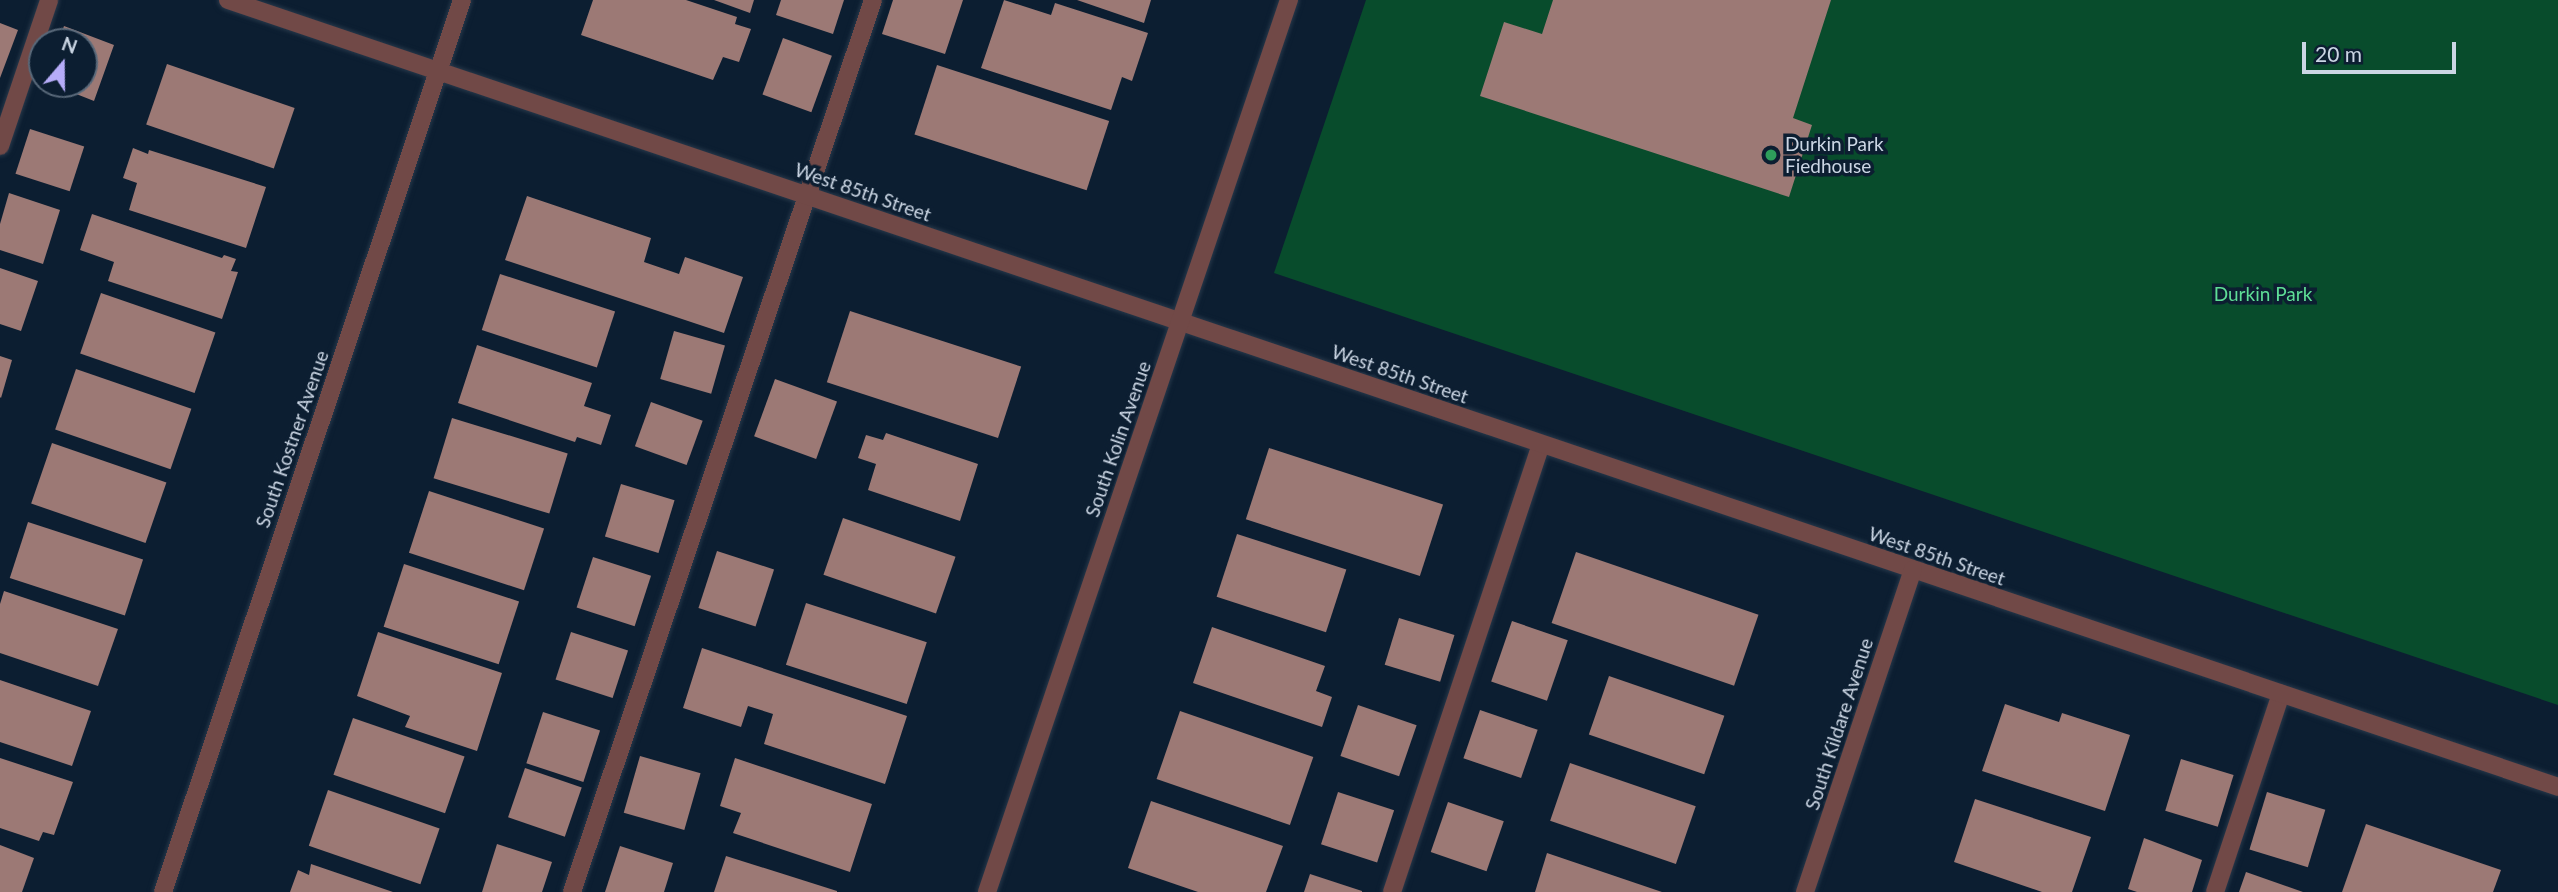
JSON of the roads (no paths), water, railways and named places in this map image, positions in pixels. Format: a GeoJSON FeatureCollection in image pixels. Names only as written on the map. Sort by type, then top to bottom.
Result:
{"type":"FeatureCollection","features":[{"type":"Feature","properties":{"kind":"street"},"geometry":{"type":"LineString","coordinates":[[0,146],[49,0]]}},
{"type":"Feature","properties":{"kind":"street","name":"West 85th Street"},"geometry":{"type":"LineString","coordinates":[[228,0],[2558,787]]}},
{"type":"Feature","properties":{"kind":"street","name":"South Kostner Avenue"},"geometry":{"type":"LineString","coordinates":[[163,892],[462,0]]}},
{"type":"Feature","properties":{"kind":"street"},"geometry":{"type":"LineString","coordinates":[[572,892],[873,0]]}},
{"type":"Feature","properties":{"kind":"street","name":"South Kolin Avenue"},"geometry":{"type":"LineString","coordinates":[[987,892],[1289,0]]}},
{"type":"Feature","properties":{"kind":"street"},"geometry":{"type":"LineString","coordinates":[[1392,892],[1541,444]]}},
{"type":"Feature","properties":{"kind":"street","name":"South Kildare Avenue"},"geometry":{"type":"LineString","coordinates":[[1805,892],[1913,570]]}},
{"type":"Feature","properties":{"kind":"street"},"geometry":{"type":"LineString","coordinates":[[2215,892],[2281,694]]}},
{"type":"Feature","properties":{"kind":"place","name":"Durkin Park Fiedhouse"},"geometry":{"type":"Point","coordinates":[1771,155]}},
{"type":"Feature","properties":{"kind":"park label","name":"Durkin Park"},"geometry":{"type":"Point","coordinates":[2263,294]}}]}
